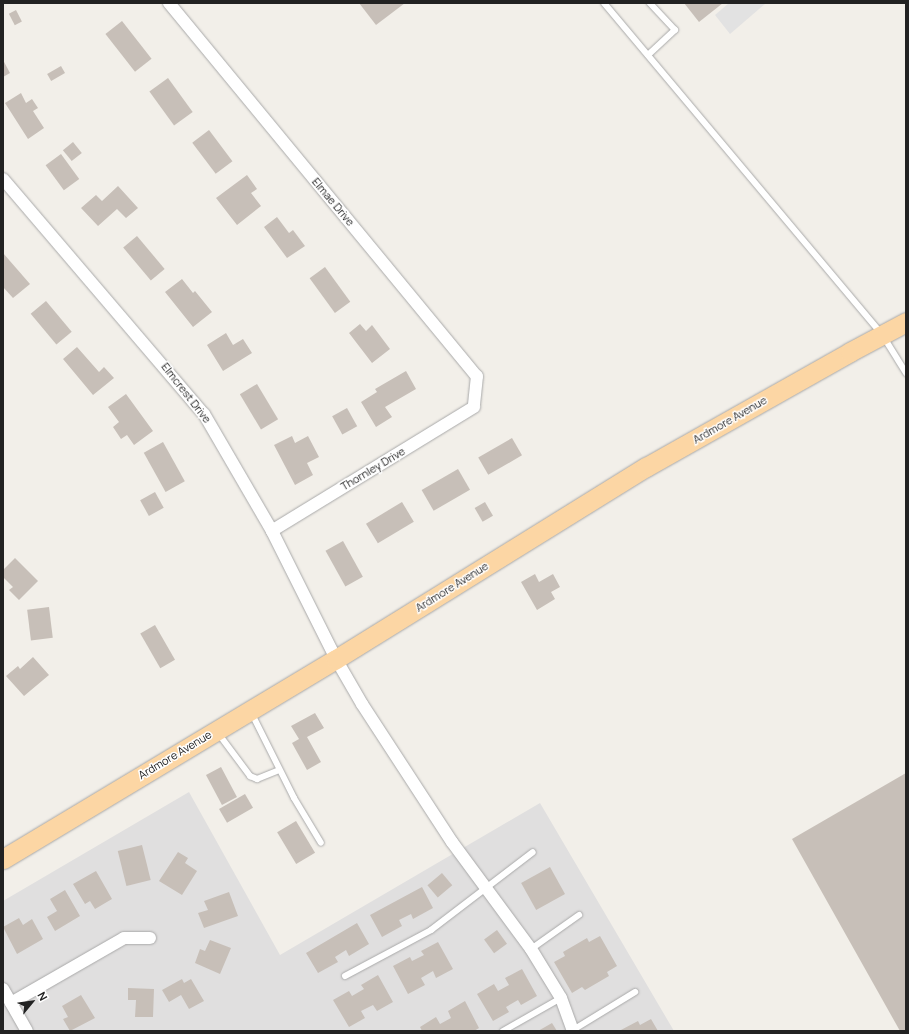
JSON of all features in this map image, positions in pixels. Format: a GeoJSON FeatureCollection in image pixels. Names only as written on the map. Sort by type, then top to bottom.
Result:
{"type":"FeatureCollection","features":[{"type":"Feature","properties":{"kind":"main road","name":"Ardmore Avenue"},"geometry":{"type":"LineString","coordinates":[[3,859],[215,730],[336,659],[646,467],[850,352],[884,336],[906,322]]}},
{"type":"Feature","properties":{"kind":"street","name":"Elmae Drive"},"geometry":{"type":"LineString","coordinates":[[169,3],[477,376],[474,408]]}},
{"type":"Feature","properties":{"kind":"street","name":"Elmcrest Drive"},"geometry":{"type":"LineString","coordinates":[[3,179],[204,414],[272,531],[336,659],[410,780],[452,842],[531,949],[561,998],[573,1030]]}},
{"type":"Feature","properties":{"kind":"street","name":"Thornley Drive"},"geometry":{"type":"LineString","coordinates":[[272,531],[474,408]]}},
{"type":"Feature","properties":{"kind":"street"},"geometry":{"type":"LineString","coordinates":[[11,1003],[124,938],[150,938]]}},
{"type":"Feature","properties":{"kind":"street"},"geometry":{"type":"LineString","coordinates":[[3,989],[27,1031]]}},
{"type":"Feature","properties":{"kind":"lane"},"geometry":{"type":"LineString","coordinates":[[604,3],[884,336],[906,373]]}},
{"type":"Feature","properties":{"kind":"lane"},"geometry":{"type":"LineString","coordinates":[[648,55],[675,30],[650,3]]}},
{"type":"Feature","properties":{"kind":"lane"},"geometry":{"type":"LineString","coordinates":[[250,710],[279,770],[321,843]]}},
{"type":"Feature","properties":{"kind":"lane"},"geometry":{"type":"LineString","coordinates":[[215,730],[250,776],[257,779],[279,770]]}},
{"type":"Feature","properties":{"kind":"lane"},"geometry":{"type":"LineString","coordinates":[[345,976],[431,930],[533,852]]}},
{"type":"Feature","properties":{"kind":"lane"},"geometry":{"type":"LineString","coordinates":[[531,949],[578,915]]}},
{"type":"Feature","properties":{"kind":"lane"},"geometry":{"type":"LineString","coordinates":[[573,1030],[634,992]]}},
{"type":"Feature","properties":{"kind":"lane"},"geometry":{"type":"LineString","coordinates":[[503,1031],[561,998]]}},
{"type":"Feature","properties":{"kind":"shaded area"},"geometry":{"type":"Polygon","coordinates":[[[729,3],[766,3],[730,34],[715,15],[729,3]]]}},
{"type":"Feature","properties":{"kind":"shaded area"},"geometry":{"type":"Polygon","coordinates":[[[189,792],[280,955],[540,803],[674,1031],[3,1031],[3,901],[189,792]]]}},
{"type":"Feature","properties":{"kind":"building"},"geometry":{"type":"Polygon","coordinates":[[[359,3],[405,3],[376,25],[359,3]]]}},
{"type":"Feature","properties":{"kind":"building"},"geometry":{"type":"Polygon","coordinates":[[[684,3],[723,3],[699,22],[684,3]]]}},
{"type":"Feature","properties":{"kind":"building"},"geometry":{"type":"Polygon","coordinates":[[[16,10],[22,22],[15,25],[9,14],[16,10]]]}},
{"type":"Feature","properties":{"kind":"building"},"geometry":{"type":"Polygon","coordinates":[[[122,21],[152,59],[135,72],[105,34],[122,21]]]}},
{"type":"Feature","properties":{"kind":"building"},"geometry":{"type":"Polygon","coordinates":[[[3,60],[10,73],[3,77],[3,60]]]}},
{"type":"Feature","properties":{"kind":"building"},"geometry":{"type":"Polygon","coordinates":[[[61,66],[65,73],[51,81],[47,74],[61,66]]]}},
{"type":"Feature","properties":{"kind":"building"},"geometry":{"type":"Polygon","coordinates":[[[168,78],[193,112],[174,125],[149,92],[168,78]]]}},
{"type":"Feature","properties":{"kind":"building"},"geometry":{"type":"Polygon","coordinates":[[[21,93],[26,103],[32,99],[38,108],[33,111],[44,128],[28,139],[5,103],[21,93]]]}},
{"type":"Feature","properties":{"kind":"building"},"geometry":{"type":"Polygon","coordinates":[[[209,130],[232,161],[216,174],[192,143],[209,130]]]}},
{"type":"Feature","properties":{"kind":"building"},"geometry":{"type":"Polygon","coordinates":[[[73,142],[82,153],[72,161],[63,150],[73,142]]]}},
{"type":"Feature","properties":{"kind":"building"},"geometry":{"type":"Polygon","coordinates":[[[61,154],[79,179],[64,190],[46,165],[61,154]]]}},
{"type":"Feature","properties":{"kind":"building"},"geometry":{"type":"Polygon","coordinates":[[[247,175],[257,189],[251,193],[261,206],[237,225],[216,198],[247,175]]]}},
{"type":"Feature","properties":{"kind":"building"},"geometry":{"type":"Polygon","coordinates":[[[118,186],[138,208],[126,218],[117,209],[98,226],[81,208],[96,195],[102,201],[118,186]]]}},
{"type":"Feature","properties":{"kind":"building"},"geometry":{"type":"Polygon","coordinates":[[[277,217],[289,233],[293,230],[305,246],[287,258],[264,227],[277,217]]]}},
{"type":"Feature","properties":{"kind":"building"},"geometry":{"type":"Polygon","coordinates":[[[137,236],[165,269],[151,281],[123,248],[137,236]]]}},
{"type":"Feature","properties":{"kind":"building"},"geometry":{"type":"Polygon","coordinates":[[[3,253],[30,284],[13,298],[3,287],[3,253]]]}},
{"type":"Feature","properties":{"kind":"building"},"geometry":{"type":"Polygon","coordinates":[[[325,267],[350,302],[335,313],[310,278],[325,267]]]}},
{"type":"Feature","properties":{"kind":"building"},"geometry":{"type":"Polygon","coordinates":[[[182,279],[193,293],[195,291],[212,312],[193,327],[165,292],[182,279]]]}},
{"type":"Feature","properties":{"kind":"building"},"geometry":{"type":"Polygon","coordinates":[[[46,301],[72,332],[56,344],[31,314],[46,301]]]}},
{"type":"Feature","properties":{"kind":"building"},"geometry":{"type":"Polygon","coordinates":[[[360,324],[366,331],[372,325],[390,349],[372,363],[349,333],[360,324]]]}},
{"type":"Feature","properties":{"kind":"building"},"geometry":{"type":"Polygon","coordinates":[[[226,333],[233,345],[243,339],[252,353],[223,371],[207,345],[226,333]]]}},
{"type":"Feature","properties":{"kind":"building"},"geometry":{"type":"Polygon","coordinates":[[[77,347],[99,372],[104,367],[114,378],[93,395],[63,359],[77,347]]]}},
{"type":"Feature","properties":{"kind":"building"},"geometry":{"type":"Polygon","coordinates":[[[406,371],[416,389],[385,407],[392,417],[376,427],[361,402],[377,392],[375,389],[406,371]]]}},
{"type":"Feature","properties":{"kind":"building"},"geometry":{"type":"Polygon","coordinates":[[[257,384],[278,419],[261,429],[240,394],[257,384]]]}},
{"type":"Feature","properties":{"kind":"building"},"geometry":{"type":"Polygon","coordinates":[[[126,394],[153,431],[134,445],[127,435],[121,439],[113,427],[119,422],[108,407],[126,394]]]}},
{"type":"Feature","properties":{"kind":"building"},"geometry":{"type":"Polygon","coordinates":[[[347,408],[357,426],[342,435],[332,416],[347,408]]]}},
{"type":"Feature","properties":{"kind":"building"},"geometry":{"type":"Polygon","coordinates":[[[292,436],[295,443],[308,436],[319,457],[307,463],[313,475],[295,485],[274,445],[292,436]]]}},
{"type":"Feature","properties":{"kind":"building"},"geometry":{"type":"Polygon","coordinates":[[[512,438],[522,455],[488,475],[478,458],[512,438]]]}},
{"type":"Feature","properties":{"kind":"building"},"geometry":{"type":"Polygon","coordinates":[[[163,442],[185,481],[166,492],[144,453],[163,442]]]}},
{"type":"Feature","properties":{"kind":"building"},"geometry":{"type":"Polygon","coordinates":[[[458,469],[470,490],[434,511],[422,490],[458,469]]]}},
{"type":"Feature","properties":{"kind":"building"},"geometry":{"type":"Polygon","coordinates":[[[155,492],[164,508],[149,516],[140,500],[155,492]]]}},
{"type":"Feature","properties":{"kind":"building"},"geometry":{"type":"Polygon","coordinates":[[[402,502],[414,522],[378,543],[366,524],[402,502]]]}},
{"type":"Feature","properties":{"kind":"building"},"geometry":{"type":"Polygon","coordinates":[[[485,502],[493,516],[483,522],[475,508],[485,502]]]}},
{"type":"Feature","properties":{"kind":"building"},"geometry":{"type":"Polygon","coordinates":[[[343,541],[363,577],[345,587],[326,551],[343,541]]]}},
{"type":"Feature","properties":{"kind":"building"},"geometry":{"type":"Polygon","coordinates":[[[15,558],[38,581],[19,600],[9,590],[13,587],[3,577],[3,570],[15,558]]]}},
{"type":"Feature","properties":{"kind":"building"},"geometry":{"type":"Polygon","coordinates":[[[535,574],[539,582],[553,574],[560,587],[551,592],[555,599],[537,610],[521,582],[535,574]]]}},
{"type":"Feature","properties":{"kind":"building"},"geometry":{"type":"Polygon","coordinates":[[[49,607],[53,638],[31,640],[27,610],[49,607]]]}},
{"type":"Feature","properties":{"kind":"building"},"geometry":{"type":"Polygon","coordinates":[[[155,625],[175,660],[160,668],[140,634],[155,625]]]}},
{"type":"Feature","properties":{"kind":"building"},"geometry":{"type":"Polygon","coordinates":[[[33,657],[49,675],[24,696],[6,676],[18,666],[20,669],[33,657]]]}},
{"type":"Feature","properties":{"kind":"building"},"geometry":{"type":"Polygon","coordinates":[[[315,713],[324,728],[307,737],[321,762],[307,770],[292,743],[299,739],[291,726],[315,713]]]}},
{"type":"Feature","properties":{"kind":"building"},"geometry":{"type":"Polygon","coordinates":[[[221,767],[237,797],[222,805],[206,775],[221,767]]]}},
{"type":"Feature","properties":{"kind":"building"},"geometry":{"type":"Polygon","coordinates":[[[906,773],[906,1031],[900,1031],[792,839],[906,773]]]}},
{"type":"Feature","properties":{"kind":"building"},"geometry":{"type":"Polygon","coordinates":[[[245,794],[253,808],[227,823],[219,809],[245,794]]]}},
{"type":"Feature","properties":{"kind":"building"},"geometry":{"type":"Polygon","coordinates":[[[296,821],[315,853],[296,864],[277,832],[296,821]]]}},
{"type":"Feature","properties":{"kind":"building"},"geometry":{"type":"Polygon","coordinates":[[[142,845],[151,880],[126,886],[118,851],[142,845]]]}},
{"type":"Feature","properties":{"kind":"building"},"geometry":{"type":"Polygon","coordinates":[[[178,852],[188,858],[185,863],[197,871],[182,895],[159,881],[178,852]]]}},
{"type":"Feature","properties":{"kind":"building"},"geometry":{"type":"Polygon","coordinates":[[[550,867],[565,894],[536,910],[521,883],[550,867]]]}},
{"type":"Feature","properties":{"kind":"building"},"geometry":{"type":"Polygon","coordinates":[[[96,871],[112,899],[95,909],[90,901],[85,904],[73,884],[96,871]]]}},
{"type":"Feature","properties":{"kind":"building"},"geometry":{"type":"Polygon","coordinates":[[[442,873],[452,885],[438,897],[427,885],[442,873]]]}},
{"type":"Feature","properties":{"kind":"building"},"geometry":{"type":"Polygon","coordinates":[[[422,887],[433,908],[413,919],[411,914],[399,920],[402,926],[382,937],[370,915],[422,887]]]}},
{"type":"Feature","properties":{"kind":"building"},"geometry":{"type":"Polygon","coordinates":[[[65,890],[80,916],[55,931],[47,917],[57,911],[50,899],[65,890]]]}},
{"type":"Feature","properties":{"kind":"building"},"geometry":{"type":"Polygon","coordinates":[[[229,892],[238,916],[204,928],[198,913],[208,910],[204,901],[229,892]]]}},
{"type":"Feature","properties":{"kind":"building"},"geometry":{"type":"Polygon","coordinates":[[[19,918],[23,925],[32,919],[43,939],[17,954],[3,927],[19,918]]]}},
{"type":"Feature","properties":{"kind":"building"},"geometry":{"type":"Polygon","coordinates":[[[357,923],[369,944],[349,956],[346,950],[335,957],[338,962],[318,973],[306,953],[357,923]]]}},
{"type":"Feature","properties":{"kind":"building"},"geometry":{"type":"Polygon","coordinates":[[[497,930],[507,944],[494,953],[484,939],[497,930]]]}},
{"type":"Feature","properties":{"kind":"building"},"geometry":{"type":"Polygon","coordinates":[[[600,936],[617,966],[607,972],[609,976],[585,990],[582,987],[572,993],[554,962],[565,956],[563,952],[587,938],[589,942],[600,936]]]}},
{"type":"Feature","properties":{"kind":"building"},"geometry":{"type":"Polygon","coordinates":[[[210,940],[231,948],[220,974],[195,963],[200,949],[205,951],[210,940]]]}},
{"type":"Feature","properties":{"kind":"building"},"geometry":{"type":"Polygon","coordinates":[[[438,942],[453,969],[436,978],[433,971],[421,978],[425,985],[408,994],[393,966],[410,957],[412,961],[424,955],[421,951],[438,942]]]}},
{"type":"Feature","properties":{"kind":"building"},"geometry":{"type":"Polygon","coordinates":[[[522,969],[537,996],[521,1005],[518,1000],[506,1007],[509,1012],[493,1021],[477,994],[494,984],[498,991],[509,985],[505,978],[522,969]]]}},
{"type":"Feature","properties":{"kind":"building"},"geometry":{"type":"Polygon","coordinates":[[[378,975],[393,1002],[377,1011],[373,1005],[361,1011],[365,1018],[349,1027],[333,1000],[349,991],[352,996],[364,989],[361,985],[378,975]]]}},
{"type":"Feature","properties":{"kind":"building"},"geometry":{"type":"Polygon","coordinates":[[[182,979],[184,983],[191,979],[204,1001],[189,1009],[181,995],[169,1002],[162,990],[182,979]]]}},
{"type":"Feature","properties":{"kind":"building"},"geometry":{"type":"Polygon","coordinates":[[[128,988],[154,989],[153,1017],[135,1017],[136,1000],[128,1000],[128,988]]]}},
{"type":"Feature","properties":{"kind":"building"},"geometry":{"type":"Polygon","coordinates":[[[81,995],[95,1018],[70,1031],[63,1019],[68,1017],[62,1006],[81,995]]]}},
{"type":"Feature","properties":{"kind":"building"},"geometry":{"type":"Polygon","coordinates":[[[465,1001],[479,1028],[474,1031],[422,1031],[420,1027],[436,1017],[440,1024],[451,1018],[448,1011],[465,1001]]]}},
{"type":"Feature","properties":{"kind":"building"},"geometry":{"type":"Polygon","coordinates":[[[651,1019],[658,1031],[619,1031],[638,1021],[640,1025],[651,1019]]]}},
{"type":"Feature","properties":{"kind":"building"},"geometry":{"type":"Polygon","coordinates":[[[552,1023],[557,1031],[538,1031],[552,1023]]]}}]}
